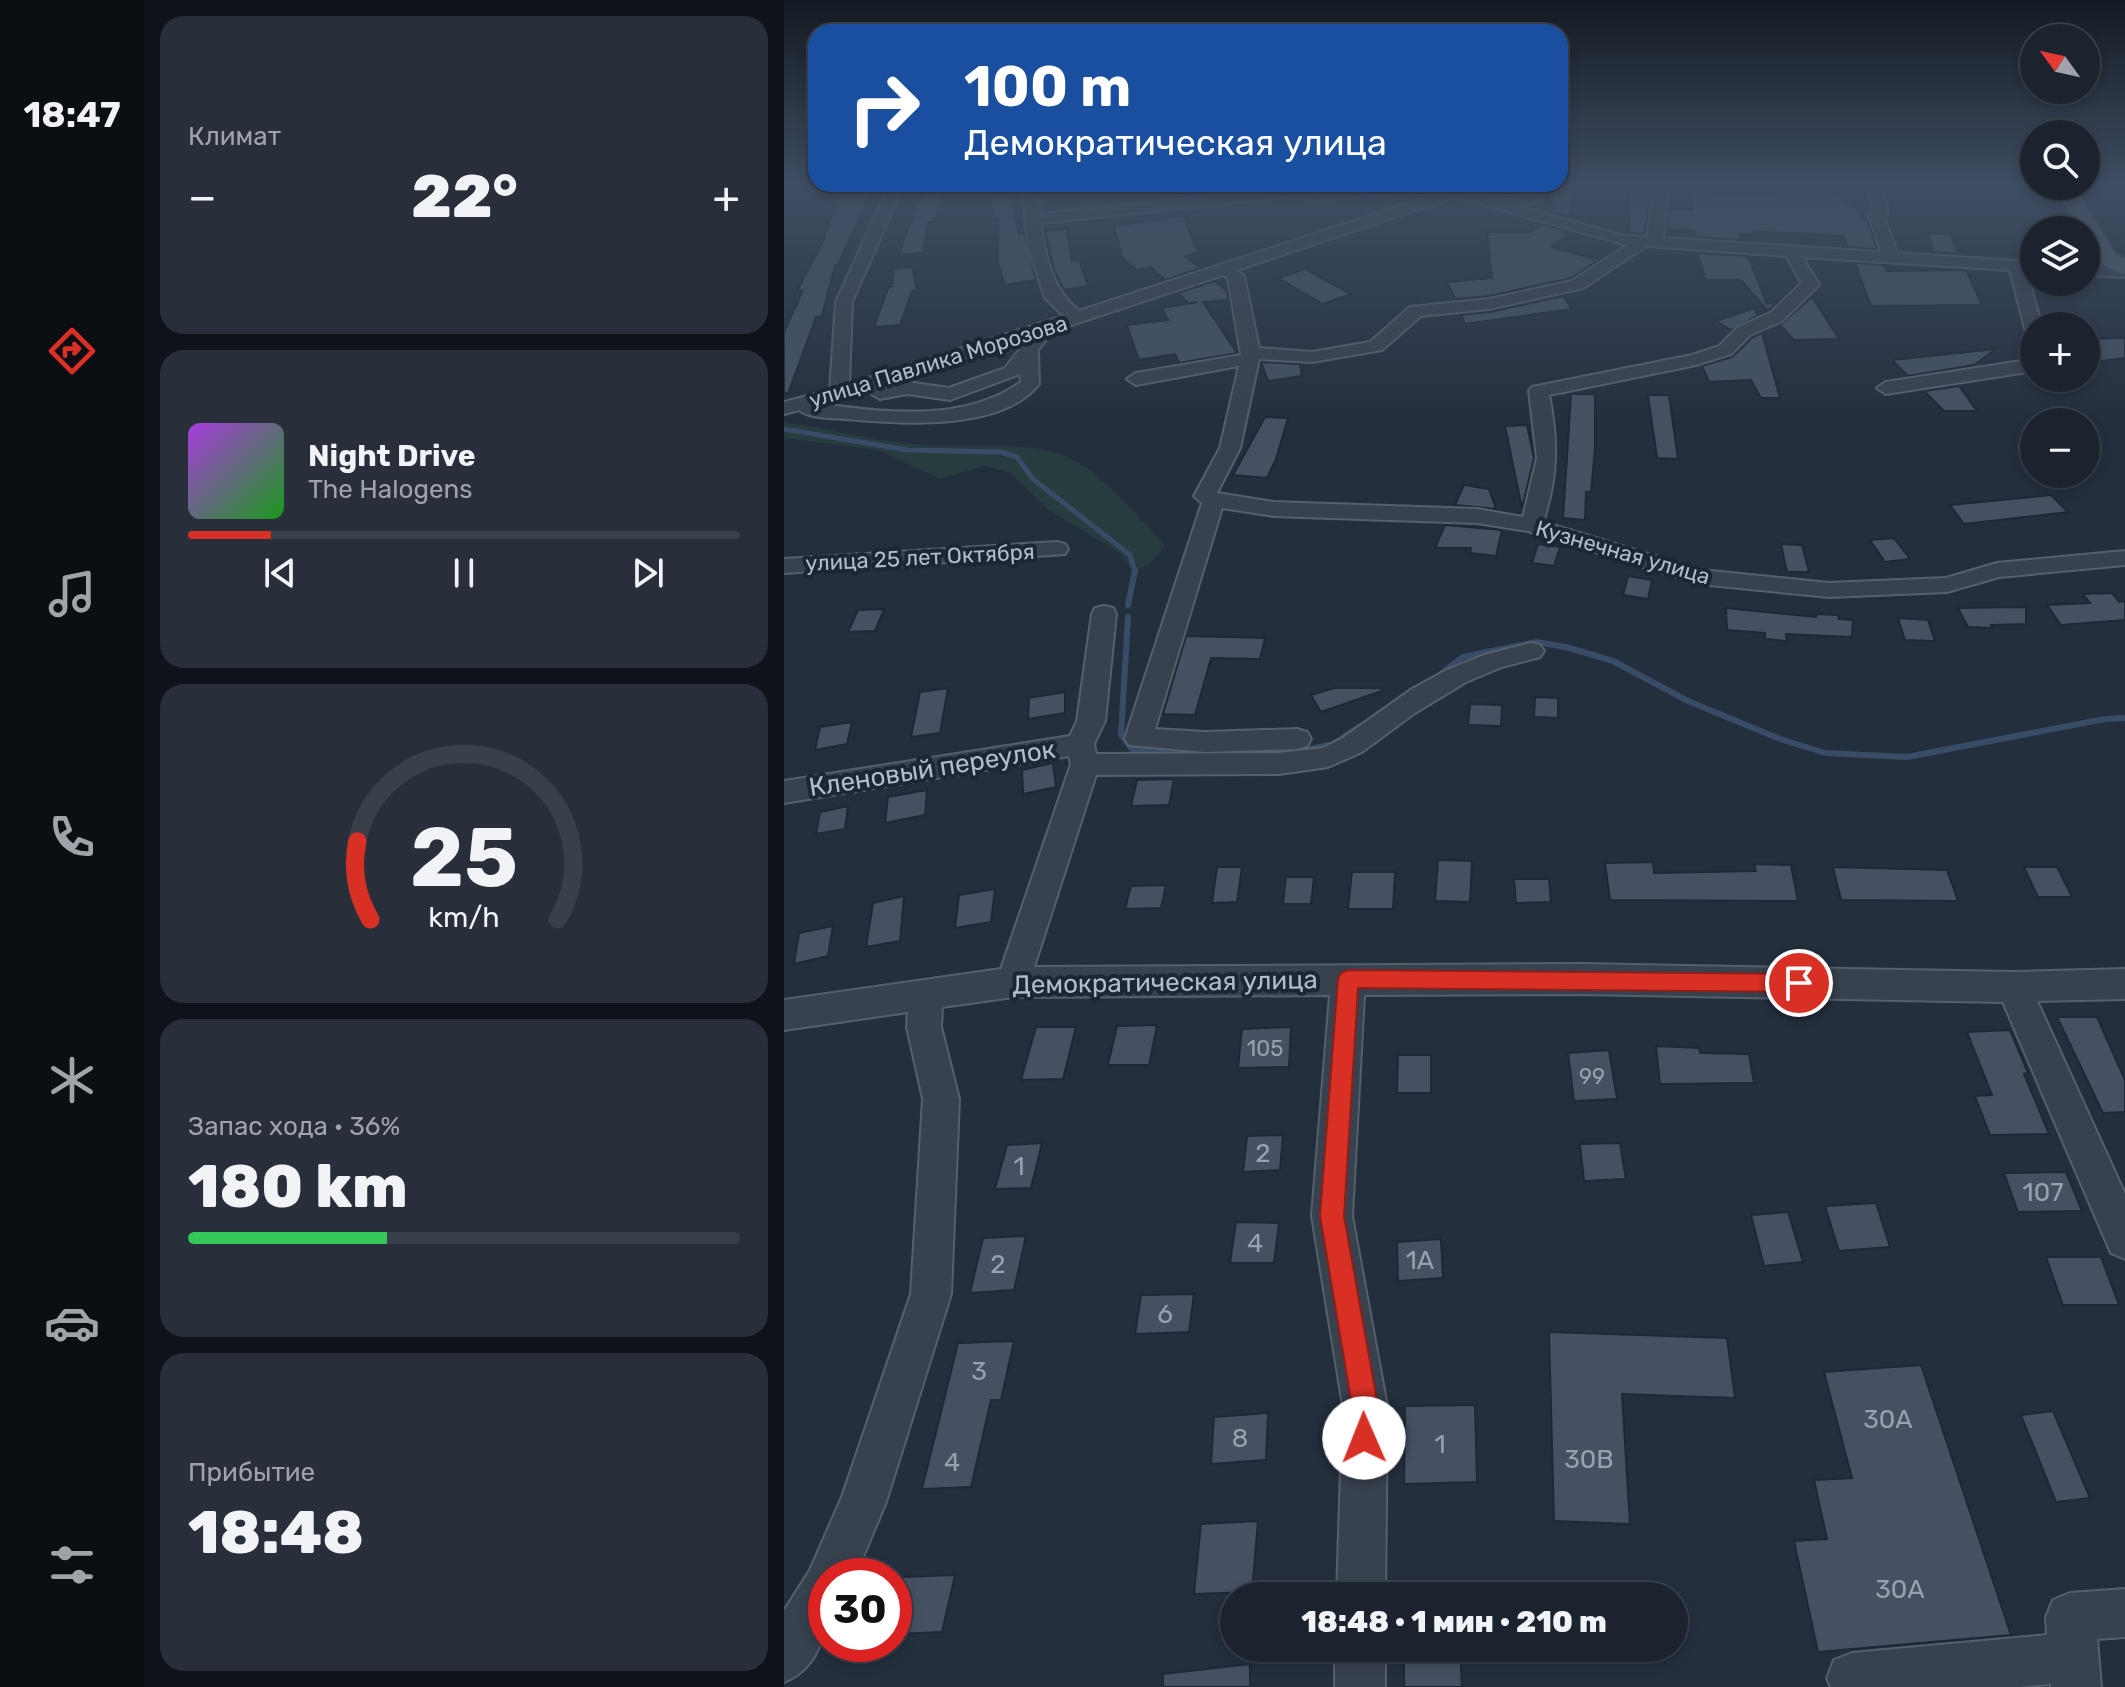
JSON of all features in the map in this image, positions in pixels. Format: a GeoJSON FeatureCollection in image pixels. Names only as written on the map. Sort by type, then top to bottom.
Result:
{"type":"FeatureCollection","features":[{"type":"Feature","properties":{"kind":"street"},"geometry":{"type":"LineString","coordinates":[[839,393],[844,302],[862,263]]}},
{"type":"Feature","properties":{"kind":"street"},"geometry":{"type":"LineString","coordinates":[[1041,263],[1053,298],[1076,318]]}},
{"type":"Feature","properties":{"kind":"street","name":"улица Павлика Морозова"},"geometry":{"type":"LineString","coordinates":[[791,406],[1049,327],[1242,263]]}},
{"type":"Feature","properties":{"kind":"street"},"geometry":{"type":"LineString","coordinates":[[1136,379],[1251,356],[1312,357],[1376,346],[1416,311],[1489,304],[1577,285],[1615,263]]}},
{"type":"Feature","properties":{"kind":"street"},"geometry":{"type":"LineString","coordinates":[[1531,525],[1543,492],[1549,448],[1539,391],[1696,360],[1725,350],[1744,331],[1776,317],[1811,284],[1798,263]]}},
{"type":"Feature","properties":{"kind":"street"},"geometry":{"type":"LineString","coordinates":[[1954,263],[2020,267]]}},
{"type":"Feature","properties":{"kind":"street"},"geometry":{"type":"LineString","coordinates":[[1225,269],[1236,276],[1251,356],[1230,448],[1205,496],[1214,500],[1139,738],[1205,742],[1297,739]]}},
{"type":"Feature","properties":{"kind":"street"},"geometry":{"type":"LineString","coordinates":[[2100,270],[2125,270]]}},
{"type":"Feature","properties":{"kind":"street"},"geometry":{"type":"LineString","coordinates":[[791,406],[917,416],[970,413],[1019,395],[1030,384],[1029,349],[1049,327]]}},
{"type":"Feature","properties":{"kind":"street"},"geometry":{"type":"LineString","coordinates":[[1886,388],[2020,367]]}},
{"type":"Feature","properties":{"kind":"street","name":"Кузнечная улица"},"geometry":{"type":"LineString","coordinates":[[1214,500],[1273,509],[1477,516],[1531,525],[1699,577],[1785,587],[1882,589],[1947,585],[1997,570],[2125,558]]}},
{"type":"Feature","properties":{"kind":"street","name":"улица 25 лет Октября"},"geometry":{"type":"LineString","coordinates":[[784,566],[1057,549]]}},
{"type":"Feature","properties":{"kind":"street"},"geometry":{"type":"LineString","coordinates":[[1013,982],[1091,721],[1104,614]]}},
{"type":"Feature","properties":{"kind":"street","name":"Кленовый переулок"},"geometry":{"type":"LineString","coordinates":[[784,792],[1082,754],[1218,765],[1280,763],[1329,757],[1464,672],[1498,657],[1531,651]]}},
{"type":"Feature","properties":{"kind":"street"},"geometry":{"type":"LineString","coordinates":[[1348,979],[1332,1216],[1365,1406],[1361,1582]]}},
{"type":"Feature","properties":{"kind":"street","name":"Демократическая улица"},"geometry":{"type":"LineString","coordinates":[[784,1015],[926,997],[1013,982],[1581,979],[2014,987],[2125,984]]}},
{"type":"Feature","properties":{"kind":"street"},"geometry":{"type":"LineString","coordinates":[[2014,987],[2125,1239]]}},
{"type":"Feature","properties":{"kind":"street"},"geometry":{"type":"LineString","coordinates":[[839,1558],[863,1502],[931,1294],[941,1099],[924,1027],[926,997]]}},
{"type":"Feature","properties":{"kind":"street"},"geometry":{"type":"LineString","coordinates":[[1852,1678],[2074,1672],[2070,1617],[2125,1613]]}},
{"type":"Feature","properties":{"kind":"street"},"geometry":{"type":"LineString","coordinates":[[784,1657],[808,1617]]}},
{"type":"Feature","properties":{"kind":"street"},"geometry":{"type":"LineString","coordinates":[[1360,1662],[1360,1687]]}},
{"type":"Feature","properties":{"kind":"green space"},"geometry":{"type":"Polygon","coordinates":[[[784,422],[906,443],[1013,446],[1065,456],[1105,483],[1165,546],[1149,565],[1132,571],[1119,552],[1050,511],[1009,472],[984,466],[940,479],[879,450],[784,438],[784,422]]]}},
{"type":"Feature","properties":{"kind":"building"},"geometry":{"type":"Polygon","coordinates":[[[812,263],[839,263],[835,265],[822,316],[816,317],[788,394],[784,393],[784,332],[803,290],[797,291],[812,263]]]}},
{"type":"Feature","properties":{"kind":"building"},"geometry":{"type":"Polygon","coordinates":[[[998,263],[1031,263],[1036,280],[1005,285],[998,263]]]}},
{"type":"Feature","properties":{"kind":"building"},"geometry":{"type":"Polygon","coordinates":[[[1052,263],[1080,263],[1088,286],[1064,290],[1052,263]]]}},
{"type":"Feature","properties":{"kind":"building"},"geometry":{"type":"Polygon","coordinates":[[[1129,263],[1193,263],[1200,268],[1165,280],[1151,267],[1137,270],[1129,263]]]}},
{"type":"Feature","properties":{"kind":"building"},"geometry":{"type":"Polygon","coordinates":[[[1490,263],[1594,263],[1571,278],[1489,296],[1455,299],[1447,282],[1492,278],[1490,263]]]}},
{"type":"Feature","properties":{"kind":"building"},"geometry":{"type":"Polygon","coordinates":[[[1700,263],[1751,263],[1767,304],[1779,300],[1768,311],[1741,280],[1706,280],[1700,263]]]}},
{"type":"Feature","properties":{"kind":"building"},"geometry":{"type":"Polygon","coordinates":[[[1855,263],[1884,265],[1886,271],[1966,270],[1982,305],[1871,306],[1855,263]]]}},
{"type":"Feature","properties":{"kind":"building"},"geometry":{"type":"Polygon","coordinates":[[[912,267],[917,290],[912,291],[900,325],[874,327],[889,286],[892,286],[894,269],[912,267]]]}},
{"type":"Feature","properties":{"kind":"building"},"geometry":{"type":"Polygon","coordinates":[[[1305,269],[1351,294],[1323,304],[1278,278],[1305,269]]]}},
{"type":"Feature","properties":{"kind":"building"},"geometry":{"type":"Polygon","coordinates":[[[1215,281],[1227,291],[1229,300],[1203,302],[1237,353],[1179,363],[1175,354],[1139,360],[1127,325],[1168,320],[1162,308],[1198,302],[1188,303],[1178,293],[1215,281]]]}},
{"type":"Feature","properties":{"kind":"building"},"geometry":{"type":"Polygon","coordinates":[[[1563,296],[1572,309],[1465,324],[1461,315],[1490,312],[1563,296]]]}},
{"type":"Feature","properties":{"kind":"building"},"geometry":{"type":"Polygon","coordinates":[[[1812,297],[1839,339],[1794,340],[1780,325],[1812,297]]]}},
{"type":"Feature","properties":{"kind":"building"},"geometry":{"type":"Polygon","coordinates":[[[1755,308],[1757,316],[1731,330],[1716,321],[1755,308]]]}},
{"type":"Feature","properties":{"kind":"building"},"geometry":{"type":"Polygon","coordinates":[[[1762,333],[1780,398],[1761,398],[1751,380],[1709,382],[1702,366],[1732,357],[1762,333]]]}},
{"type":"Feature","properties":{"kind":"building"},"geometry":{"type":"Polygon","coordinates":[[[2125,338],[2125,358],[2100,361],[2100,339],[2125,338]]]}},
{"type":"Feature","properties":{"kind":"building"},"geometry":{"type":"Polygon","coordinates":[[[1996,349],[1974,365],[1908,376],[1892,360],[1996,349]]]}},
{"type":"Feature","properties":{"kind":"building"},"geometry":{"type":"Polygon","coordinates":[[[1261,362],[1300,364],[1302,376],[1268,381],[1261,362]]]}},
{"type":"Feature","properties":{"kind":"building"},"geometry":{"type":"Polygon","coordinates":[[[1959,386],[1977,411],[1944,411],[1924,391],[1959,386]]]}},
{"type":"Feature","properties":{"kind":"building"},"geometry":{"type":"Polygon","coordinates":[[[1571,394],[1595,394],[1595,448],[1591,492],[1586,492],[1585,520],[1563,518],[1571,394]]]}},
{"type":"Feature","properties":{"kind":"building"},"geometry":{"type":"Polygon","coordinates":[[[1648,395],[1669,395],[1678,459],[1657,458],[1648,395]]]}},
{"type":"Feature","properties":{"kind":"building"},"geometry":{"type":"Polygon","coordinates":[[[1265,417],[1288,418],[1267,478],[1233,475],[1265,417]]]}},
{"type":"Feature","properties":{"kind":"building"},"geometry":{"type":"Polygon","coordinates":[[[1527,425],[1534,458],[1522,508],[1505,426],[1527,425]]]}},
{"type":"Feature","properties":{"kind":"building"},"geometry":{"type":"Polygon","coordinates":[[[1464,485],[1489,489],[1496,509],[1455,505],[1464,485]]]}},
{"type":"Feature","properties":{"kind":"building"},"geometry":{"type":"Polygon","coordinates":[[[2051,495],[2068,512],[1964,524],[1950,505],[2051,495]]]}},
{"type":"Feature","properties":{"kind":"building"},"geometry":{"type":"Polygon","coordinates":[[[1445,525],[1502,530],[1496,556],[1470,553],[1471,548],[1435,548],[1445,525]]]}},
{"type":"Feature","properties":{"kind":"building"},"geometry":{"type":"Polygon","coordinates":[[[1894,538],[1910,559],[1885,562],[1870,540],[1894,538]]]}},
{"type":"Feature","properties":{"kind":"building"},"geometry":{"type":"Polygon","coordinates":[[[1538,544],[1560,547],[1554,566],[1532,563],[1538,544]]]}},
{"type":"Feature","properties":{"kind":"building"},"geometry":{"type":"Polygon","coordinates":[[[1781,544],[1802,545],[1809,572],[1787,572],[1781,544]]]}},
{"type":"Feature","properties":{"kind":"building"},"geometry":{"type":"Polygon","coordinates":[[[1628,576],[1652,580],[1648,599],[1623,595],[1628,576]]]}},
{"type":"Feature","properties":{"kind":"building"},"geometry":{"type":"Polygon","coordinates":[[[2112,593],[2119,602],[2125,601],[2125,620],[2061,625],[2047,605],[2090,603],[2083,594],[2112,593]]]}},
{"type":"Feature","properties":{"kind":"building"},"geometry":{"type":"Polygon","coordinates":[[[2026,607],[2026,624],[1991,625],[1992,628],[1968,627],[1958,608],[2026,607]]]}},
{"type":"Feature","properties":{"kind":"building"},"geometry":{"type":"Polygon","coordinates":[[[1726,608],[1816,617],[1816,614],[1838,615],[1839,619],[1853,620],[1852,637],[1786,634],[1787,641],[1765,639],[1765,633],[1727,630],[1726,608]]]}},
{"type":"Feature","properties":{"kind":"building"},"geometry":{"type":"Polygon","coordinates":[[[884,609],[875,631],[848,632],[858,610],[884,609]]]}},
{"type":"Feature","properties":{"kind":"building"},"geometry":{"type":"Polygon","coordinates":[[[1898,618],[1928,620],[1935,641],[1905,640],[1898,618]]]}},
{"type":"Feature","properties":{"kind":"building"},"geometry":{"type":"Polygon","coordinates":[[[1186,636],[1265,638],[1260,659],[1211,658],[1195,715],[1163,714],[1186,636]]]}},
{"type":"Feature","properties":{"kind":"building"},"geometry":{"type":"Polygon","coordinates":[[[948,688],[940,733],[911,737],[920,692],[948,688]]]}},
{"type":"Feature","properties":{"kind":"building"},"geometry":{"type":"Polygon","coordinates":[[[1334,688],[1381,688],[1382,691],[1321,712],[1311,695],[1334,688]]]}},
{"type":"Feature","properties":{"kind":"building"},"geometry":{"type":"Polygon","coordinates":[[[1065,692],[1065,713],[1028,719],[1029,698],[1065,692]]]}},
{"type":"Feature","properties":{"kind":"building"},"geometry":{"type":"Polygon","coordinates":[[[1535,697],[1558,698],[1558,718],[1534,717],[1535,697]]]}},
{"type":"Feature","properties":{"kind":"building"},"geometry":{"type":"Polygon","coordinates":[[[1470,704],[1502,705],[1501,726],[1468,725],[1470,704]]]}},
{"type":"Feature","properties":{"kind":"building"},"geometry":{"type":"Polygon","coordinates":[[[852,722],[847,744],[815,750],[820,727],[852,722]]]}},
{"type":"Feature","properties":{"kind":"building"},"geometry":{"type":"Polygon","coordinates":[[[1053,763],[1056,787],[1023,794],[1022,770],[1053,763]]]}},
{"type":"Feature","properties":{"kind":"building"},"geometry":{"type":"Polygon","coordinates":[[[1174,779],[1169,805],[1131,806],[1137,780],[1174,779]]]}},
{"type":"Feature","properties":{"kind":"building"},"geometry":{"type":"Polygon","coordinates":[[[927,790],[925,815],[885,823],[888,797],[927,790]]]}},
{"type":"Feature","properties":{"kind":"building"},"geometry":{"type":"Polygon","coordinates":[[[848,806],[845,829],[816,834],[820,812],[848,806]]]}},
{"type":"Feature","properties":{"kind":"building"},"geometry":{"type":"Polygon","coordinates":[[[1438,860],[1472,861],[1470,902],[1435,901],[1438,860]]]}},
{"type":"Feature","properties":{"kind":"building"},"geometry":{"type":"Polygon","coordinates":[[[1653,862],[1654,873],[1756,871],[1754,864],[1791,865],[1798,901],[1610,900],[1605,863],[1653,862]]]}},
{"type":"Feature","properties":{"kind":"building"},"geometry":{"type":"Polygon","coordinates":[[[1217,867],[1242,867],[1237,902],[1212,903],[1217,867]]]}},
{"type":"Feature","properties":{"kind":"building"},"geometry":{"type":"Polygon","coordinates":[[[1833,867],[1947,870],[1958,901],[1841,900],[1833,867]]]}},
{"type":"Feature","properties":{"kind":"building"},"geometry":{"type":"Polygon","coordinates":[[[2024,867],[2057,867],[2072,897],[2038,897],[2024,867]]]}},
{"type":"Feature","properties":{"kind":"building"},"geometry":{"type":"Polygon","coordinates":[[[1352,872],[1395,872],[1393,909],[1348,909],[1352,872]]]}},
{"type":"Feature","properties":{"kind":"building"},"geometry":{"type":"Polygon","coordinates":[[[1286,877],[1314,877],[1311,904],[1283,904],[1286,877]]]}},
{"type":"Feature","properties":{"kind":"building"},"geometry":{"type":"Polygon","coordinates":[[[1514,879],[1549,879],[1551,902],[1516,903],[1514,879]]]}},
{"type":"Feature","properties":{"kind":"building"},"geometry":{"type":"Polygon","coordinates":[[[1166,885],[1161,908],[1125,909],[1131,886],[1166,885]]]}},
{"type":"Feature","properties":{"kind":"building"},"geometry":{"type":"Polygon","coordinates":[[[995,889],[991,922],[955,928],[959,895],[995,889]]]}},
{"type":"Feature","properties":{"kind":"building"},"geometry":{"type":"Polygon","coordinates":[[[904,896],[900,941],[866,947],[873,903],[904,896]]]}},
{"type":"Feature","properties":{"kind":"building"},"geometry":{"type":"Polygon","coordinates":[[[833,926],[828,956],[794,964],[799,933],[833,926]]]}},
{"type":"Feature","properties":{"kind":"building"},"geometry":{"type":"Polygon","coordinates":[[[2057,1017],[2097,1017],[2125,1080],[2125,1112],[2103,1113],[2057,1017]]]}},
{"type":"Feature","properties":{"kind":"building"},"geometry":{"type":"Polygon","coordinates":[[[1157,1025],[1149,1065],[1108,1065],[1117,1026],[1157,1025]]]}},
{"type":"Feature","properties":{"kind":"building"},"geometry":{"type":"Polygon","coordinates":[[[1036,1027],[1076,1027],[1063,1079],[1021,1080],[1036,1027]]]}},
{"type":"Feature","properties":{"kind":"building"},"geometry":{"type":"Polygon","coordinates":[[[1291,1027],[1289,1067],[1238,1068],[1242,1029],[1291,1027]]]}},
{"type":"Feature","properties":{"kind":"building"},"geometry":{"type":"Polygon","coordinates":[[[2010,1030],[2049,1134],[1990,1135],[1975,1096],[1992,1095],[1967,1032],[2010,1030]]]}},
{"type":"Feature","properties":{"kind":"building"},"geometry":{"type":"Polygon","coordinates":[[[1656,1046],[1699,1048],[1700,1053],[1749,1054],[1754,1083],[1660,1084],[1656,1046]]]}},
{"type":"Feature","properties":{"kind":"building"},"geometry":{"type":"Polygon","coordinates":[[[1609,1050],[1617,1099],[1574,1101],[1568,1053],[1609,1050]]]}},
{"type":"Feature","properties":{"kind":"building"},"geometry":{"type":"Polygon","coordinates":[[[1398,1055],[1431,1055],[1431,1093],[1397,1093],[1398,1055]]]}},
{"type":"Feature","properties":{"kind":"building"},"geometry":{"type":"Polygon","coordinates":[[[1283,1135],[1280,1170],[1243,1172],[1247,1136],[1283,1135]]]}},
{"type":"Feature","properties":{"kind":"building"},"geometry":{"type":"Polygon","coordinates":[[[1042,1143],[1031,1188],[995,1189],[1007,1145],[1042,1143]]]}},
{"type":"Feature","properties":{"kind":"building"},"geometry":{"type":"Polygon","coordinates":[[[1620,1143],[1626,1179],[1584,1181],[1580,1144],[1620,1143]]]}},
{"type":"Feature","properties":{"kind":"building"},"geometry":{"type":"Polygon","coordinates":[[[2066,1172],[2082,1211],[2018,1212],[2004,1173],[2066,1172]]]}},
{"type":"Feature","properties":{"kind":"building"},"geometry":{"type":"Polygon","coordinates":[[[1876,1203],[1890,1247],[1839,1251],[1825,1206],[1876,1203]]]}},
{"type":"Feature","properties":{"kind":"building"},"geometry":{"type":"Polygon","coordinates":[[[1788,1212],[1803,1262],[1764,1266],[1751,1215],[1788,1212]]]}},
{"type":"Feature","properties":{"kind":"building"},"geometry":{"type":"Polygon","coordinates":[[[1236,1222],[1279,1223],[1274,1263],[1230,1263],[1236,1222]]]}},
{"type":"Feature","properties":{"kind":"building"},"geometry":{"type":"Polygon","coordinates":[[[1026,1236],[1014,1290],[970,1293],[983,1238],[1026,1236]]]}},
{"type":"Feature","properties":{"kind":"building"},"geometry":{"type":"Polygon","coordinates":[[[1441,1239],[1443,1278],[1398,1281],[1397,1242],[1441,1239]]]}},
{"type":"Feature","properties":{"kind":"building"},"geometry":{"type":"Polygon","coordinates":[[[2046,1257],[2101,1257],[2119,1305],[2063,1305],[2046,1257]]]}},
{"type":"Feature","properties":{"kind":"building"},"geometry":{"type":"Polygon","coordinates":[[[1194,1294],[1189,1332],[1135,1334],[1141,1295],[1194,1294]]]}},
{"type":"Feature","properties":{"kind":"building"},"geometry":{"type":"Polygon","coordinates":[[[1549,1332],[1727,1338],[1735,1398],[1622,1394],[1630,1524],[1554,1521],[1549,1332]]]}},
{"type":"Feature","properties":{"kind":"building"},"geometry":{"type":"Polygon","coordinates":[[[1014,1341],[1001,1400],[991,1400],[971,1487],[922,1489],[958,1343],[1014,1341]]]}},
{"type":"Feature","properties":{"kind":"building"},"geometry":{"type":"Polygon","coordinates":[[[1921,1365],[2011,1635],[1818,1652],[1794,1541],[1827,1539],[1814,1480],[1852,1478],[1824,1372],[1921,1365]]]}},
{"type":"Feature","properties":{"kind":"building"},"geometry":{"type":"Polygon","coordinates":[[[1475,1405],[1477,1482],[1404,1484],[1405,1406],[1475,1405]]]}},
{"type":"Feature","properties":{"kind":"building"},"geometry":{"type":"Polygon","coordinates":[[[2053,1411],[2090,1498],[2056,1502],[2021,1415],[2053,1411]]]}},
{"type":"Feature","properties":{"kind":"building"},"geometry":{"type":"Polygon","coordinates":[[[1268,1413],[1266,1460],[1211,1464],[1214,1417],[1268,1413]]]}},
{"type":"Feature","properties":{"kind":"building"},"geometry":{"type":"Polygon","coordinates":[[[1258,1521],[1253,1582],[1220,1582],[1220,1593],[1194,1594],[1201,1524],[1258,1521]]]}},
{"type":"Feature","properties":{"kind":"building"},"geometry":{"type":"Polygon","coordinates":[[[955,1575],[942,1632],[912,1633],[912,1577],[955,1575]]]}},
{"type":"Feature","properties":{"kind":"building"},"geometry":{"type":"Polygon","coordinates":[[[1404,1662],[1461,1662],[1462,1687],[1404,1687],[1404,1662]]]}},
{"type":"Feature","properties":{"kind":"building"},"geometry":{"type":"Polygon","coordinates":[[[1250,1664],[1250,1687],[1163,1687],[1163,1674],[1250,1664]]]}},
{"type":"Feature","properties":{"kind":"waterway"},"geometry":{"type":"LineString","coordinates":[[784,429],[907,450],[1001,452],[1017,457],[1033,479],[1130,555],[1135,571]]}},
{"type":"Feature","properties":{"kind":"waterway"},"geometry":{"type":"LineString","coordinates":[[1128,605],[1135,571]]}},
{"type":"Feature","properties":{"kind":"waterway"},"geometry":{"type":"LineString","coordinates":[[1128,617],[1121,735],[1132,749],[1181,755]]}},
{"type":"Feature","properties":{"kind":"waterway"},"geometry":{"type":"LineString","coordinates":[[1437,677],[1463,657],[1536,642],[1566,647],[1613,661],[1688,701],[1780,739],[1825,753],[1907,757],[2105,719],[2125,718]]}},
{"type":"Feature","properties":{"kind":"waterway"},"geometry":{"type":"LineString","coordinates":[[1297,752],[1333,744],[1359,727]]}},
{"type":"Feature","properties":{"kind":"route"},"geometry":{"type":"LineString","coordinates":[[1364,1438],[1365,1406],[1332,1216],[1348,979],[1799,983]]}}]}
